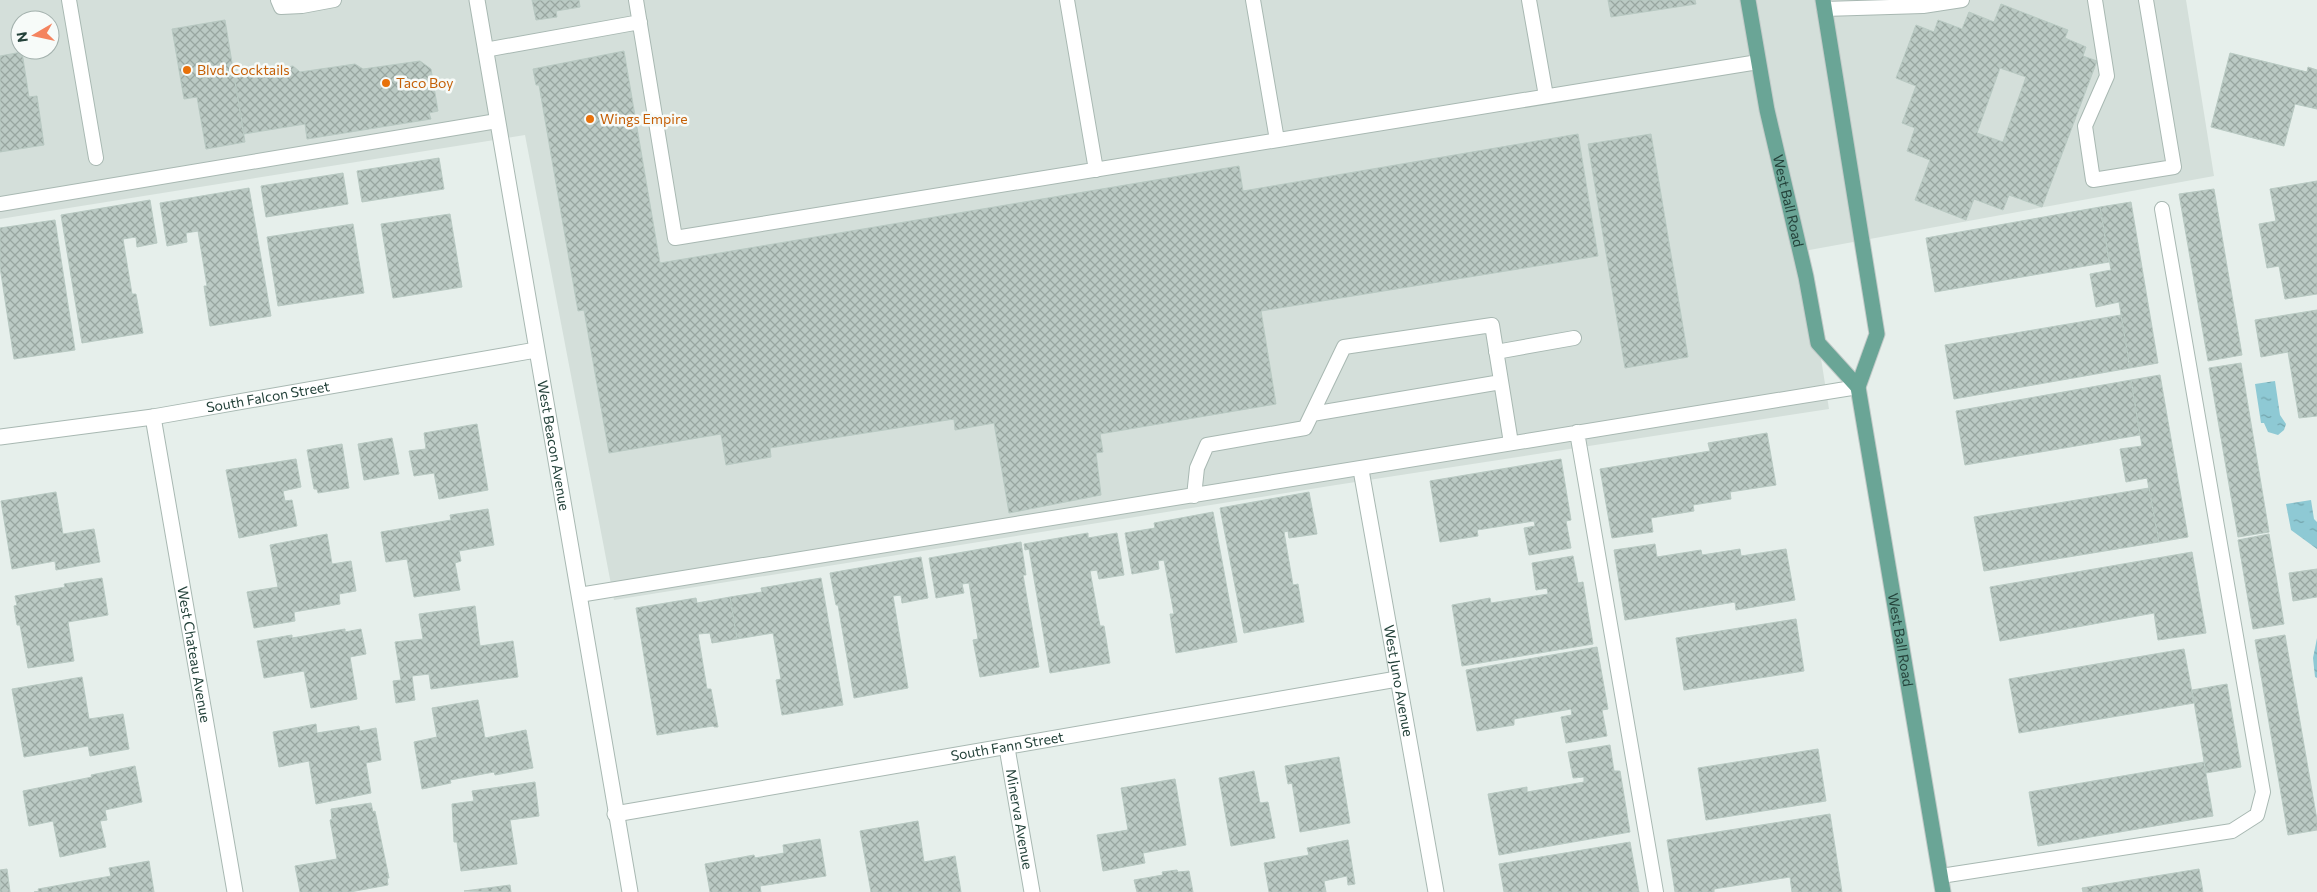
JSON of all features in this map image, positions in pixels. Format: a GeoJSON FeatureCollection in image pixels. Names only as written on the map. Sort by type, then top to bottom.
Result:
{"type":"FeatureCollection","features":[{"type":"Feature","properties":{"kind":"main road","name":"West Ball Road"},"geometry":{"type":"LineString","coordinates":[[1748,0],[1775,148],[1806,277],[1818,342],[1858,388]]}},
{"type":"Feature","properties":{"kind":"main road","name":"West Ball Road"},"geometry":{"type":"LineString","coordinates":[[1824,5],[1877,334],[1858,388],[1943,892]]}},
{"type":"Feature","properties":{"kind":"street","name":"West Beacon Avenue"},"geometry":{"type":"LineString","coordinates":[[477,0],[615,814],[630,892]]}},
{"type":"Feature","properties":{"kind":"street","name":"South Falcon Street"},"geometry":{"type":"LineString","coordinates":[[0,437],[153,417],[536,350]]}},
{"type":"Feature","properties":{"kind":"street","name":"West Chateau Avenue"},"geometry":{"type":"LineString","coordinates":[[153,417],[235,892]]}},
{"type":"Feature","properties":{"kind":"street","name":"West Juno Avenue"},"geometry":{"type":"LineString","coordinates":[[1361,470],[1436,892]]}},
{"type":"Feature","properties":{"kind":"street","name":"South Fann Street"},"geometry":{"type":"LineString","coordinates":[[615,814],[1397,679]]}},
{"type":"Feature","properties":{"kind":"street","name":"Minerva Avenue"},"geometry":{"type":"LineString","coordinates":[[1006,748],[1032,892]]}},
{"type":"Feature","properties":{"kind":"lane"},"geometry":{"type":"LineString","coordinates":[[70,0],[96,158]]}},
{"type":"Feature","properties":{"kind":"lane"},"geometry":{"type":"LineString","coordinates":[[278,0],[281,7],[302,6],[334,0]]}},
{"type":"Feature","properties":{"kind":"lane"},"geometry":{"type":"LineString","coordinates":[[636,0],[675,238],[1758,62]]}},
{"type":"Feature","properties":{"kind":"lane"},"geometry":{"type":"LineString","coordinates":[[1067,0],[1096,170]]}},
{"type":"Feature","properties":{"kind":"lane"},"geometry":{"type":"LineString","coordinates":[[1253,0],[1277,140]]}},
{"type":"Feature","properties":{"kind":"lane"},"geometry":{"type":"LineString","coordinates":[[1529,0],[1546,96]]}},
{"type":"Feature","properties":{"kind":"lane"},"geometry":{"type":"LineString","coordinates":[[1824,5],[1923,3],[1962,0]]}},
{"type":"Feature","properties":{"kind":"lane"},"geometry":{"type":"LineString","coordinates":[[2094,0],[2107,76],[2085,126],[2093,180],[2174,166],[2146,0]]}},
{"type":"Feature","properties":{"kind":"lane"},"geometry":{"type":"LineString","coordinates":[[485,50],[640,22]]}},
{"type":"Feature","properties":{"kind":"lane"},"geometry":{"type":"LineString","coordinates":[[0,204],[497,121]]}},
{"type":"Feature","properties":{"kind":"lane"},"geometry":{"type":"LineString","coordinates":[[1941,876],[2232,831],[2257,815],[2263,792],[2162,209]]}},
{"type":"Feature","properties":{"kind":"lane"},"geometry":{"type":"LineString","coordinates":[[1194,496],[1197,468],[1207,445],[1305,428],[1344,347],[1492,325],[1511,443]]}},
{"type":"Feature","properties":{"kind":"lane"},"geometry":{"type":"LineString","coordinates":[[1496,352],[1574,338]]}},
{"type":"Feature","properties":{"kind":"lane"},"geometry":{"type":"LineString","coordinates":[[1312,414],[1501,382]]}},
{"type":"Feature","properties":{"kind":"lane"},"geometry":{"type":"LineString","coordinates":[[579,595],[1361,470],[1577,432],[1858,388]]}},
{"type":"Feature","properties":{"kind":"lane"},"geometry":{"type":"LineString","coordinates":[[1577,432],[1656,892]]}},
{"type":"Feature","properties":{"kind":"shaded area"},"geometry":{"type":"Polygon","coordinates":[[[0,0],[2186,0],[2214,176],[1804,251],[1829,409],[614,600],[525,135],[0,219],[0,0]]]}},
{"type":"Feature","properties":{"kind":"water"},"geometry":{"type":"Polygon","coordinates":[[[2275,381],[2280,415],[2286,424],[2284,430],[2278,435],[2268,432],[2264,423],[2261,423],[2255,384],[2275,381]]]}},
{"type":"Feature","properties":{"kind":"water"},"geometry":{"type":"Polygon","coordinates":[[[2311,500],[2314,519],[2317,522],[2317,549],[2291,530],[2286,504],[2311,500]]]}},
{"type":"Feature","properties":{"kind":"water"},"geometry":{"type":"Polygon","coordinates":[[[2317,638],[2317,678],[2315,677],[2313,658],[2317,638]]]}},
{"type":"Feature","properties":{"kind":"building"},"geometry":{"type":"Polygon","coordinates":[[[532,0],[579,0],[580,7],[556,11],[557,17],[536,20],[532,0]]]}},
{"type":"Feature","properties":{"kind":"building"},"geometry":{"type":"Polygon","coordinates":[[[1608,0],[1695,0],[1696,4],[1611,17],[1608,0]]]}},
{"type":"Feature","properties":{"kind":"building"},"geometry":{"type":"Polygon","coordinates":[[[2001,4],[2068,30],[2065,38],[2086,47],[2083,56],[2097,61],[2042,207],[2009,195],[2003,210],[1974,199],[1966,220],[1915,200],[1930,160],[1907,151],[1915,128],[1902,123],[1916,86],[1896,78],[1916,25],[1934,32],[1938,20],[1962,29],[1969,12],[1994,22],[2001,4]],[[2000,68],[1977,133],[2003,142],[2026,77],[2000,68]]]}},
{"type":"Feature","properties":{"kind":"building"},"geometry":{"type":"Polygon","coordinates":[[[225,20],[245,142],[206,149],[197,97],[184,99],[172,29],[225,20]]]}},
{"type":"Feature","properties":{"kind":"building"},"geometry":{"type":"Polygon","coordinates":[[[624,51],[660,263],[1239,166],[1243,191],[1578,134],[1598,256],[1261,311],[1276,404],[1100,434],[1103,452],[1096,453],[1101,495],[1009,513],[994,423],[955,430],[954,419],[770,448],[771,457],[726,465],[721,434],[609,453],[584,310],[578,311],[539,85],[536,85],[533,69],[624,51]]]}},
{"type":"Feature","properties":{"kind":"building"},"geometry":{"type":"Polygon","coordinates":[[[2230,53],[2307,72],[2308,67],[2317,70],[2317,109],[2295,104],[2284,146],[2211,127],[2230,53]]]}},
{"type":"Feature","properties":{"kind":"building"},"geometry":{"type":"Polygon","coordinates":[[[10,54],[10,60],[23,60],[29,97],[37,96],[44,145],[0,152],[0,56],[10,54]]]}},
{"type":"Feature","properties":{"kind":"building"},"geometry":{"type":"Polygon","coordinates":[[[420,61],[431,69],[438,111],[429,113],[431,119],[307,139],[305,124],[244,134],[234,76],[293,66],[300,72],[355,64],[363,69],[420,61]]]}},
{"type":"Feature","properties":{"kind":"building"},"geometry":{"type":"Polygon","coordinates":[[[1651,134],[1688,357],[1625,368],[1588,144],[1651,134]]]}},
{"type":"Feature","properties":{"kind":"building"},"geometry":{"type":"Polygon","coordinates":[[[439,158],[444,189],[362,202],[357,171],[439,158]]]}},
{"type":"Feature","properties":{"kind":"building"},"geometry":{"type":"Polygon","coordinates":[[[343,173],[348,204],[266,217],[261,186],[343,173]]]}},
{"type":"Feature","properties":{"kind":"building"},"geometry":{"type":"Polygon","coordinates":[[[2317,181],[2317,294],[2285,299],[2279,266],[2267,268],[2259,224],[2276,221],[2270,189],[2317,181]]]}},
{"type":"Feature","properties":{"kind":"building"},"geometry":{"type":"Polygon","coordinates":[[[249,188],[271,316],[210,326],[204,286],[207,286],[198,231],[186,233],[187,242],[167,246],[160,203],[249,188]]]}},
{"type":"Feature","properties":{"kind":"building"},"geometry":{"type":"Polygon","coordinates":[[[2214,189],[2242,355],[2208,361],[2179,194],[2214,189]]]}},
{"type":"Feature","properties":{"kind":"building"},"geometry":{"type":"Polygon","coordinates":[[[150,200],[157,243],[137,247],[136,237],[123,239],[132,294],[136,294],[143,333],[82,343],[61,215],[150,200]]]}},
{"type":"Feature","properties":{"kind":"building"},"geometry":{"type":"Polygon","coordinates":[[[2131,202],[2158,363],[2130,368],[2119,302],[2096,307],[2090,274],[2111,270],[2100,207],[2131,202]]]}},
{"type":"Feature","properties":{"kind":"building"},"geometry":{"type":"Polygon","coordinates":[[[2100,207],[2109,262],[1935,292],[1926,238],[2100,207]]]}},
{"type":"Feature","properties":{"kind":"building"},"geometry":{"type":"Polygon","coordinates":[[[450,214],[462,287],[393,298],[381,224],[450,214]]]}},
{"type":"Feature","properties":{"kind":"building"},"geometry":{"type":"Polygon","coordinates":[[[55,220],[75,350],[14,359],[0,267],[0,228],[55,220]]]}},
{"type":"Feature","properties":{"kind":"building"},"geometry":{"type":"Polygon","coordinates":[[[353,224],[364,293],[278,306],[267,237],[353,224]]]}},
{"type":"Feature","properties":{"kind":"building"},"geometry":{"type":"Polygon","coordinates":[[[2317,310],[2317,416],[2299,418],[2288,352],[2261,357],[2255,320],[2317,310]]]}},
{"type":"Feature","properties":{"kind":"building"},"geometry":{"type":"Polygon","coordinates":[[[2121,315],[2130,368],[1954,399],[1945,345],[2121,315]]]}},
{"type":"Feature","properties":{"kind":"building"},"geometry":{"type":"Polygon","coordinates":[[[2241,363],[2269,532],[2238,537],[2209,368],[2241,363]]]}},
{"type":"Feature","properties":{"kind":"building"},"geometry":{"type":"Polygon","coordinates":[[[2160,375],[2188,537],[2159,542],[2147,478],[2126,482],[2120,449],[2142,446],[2131,380],[2160,375]]]}},
{"type":"Feature","properties":{"kind":"building"},"geometry":{"type":"Polygon","coordinates":[[[2131,380],[2140,435],[1965,465],[1956,411],[2131,380]]]}},
{"type":"Feature","properties":{"kind":"building"},"geometry":{"type":"Polygon","coordinates":[[[477,424],[488,490],[439,499],[434,473],[414,476],[409,451],[426,449],[424,433],[477,424]]]}},
{"type":"Feature","properties":{"kind":"building"},"geometry":{"type":"Polygon","coordinates":[[[1767,433],[1776,485],[1730,492],[1731,499],[1693,505],[1694,511],[1651,518],[1653,532],[1612,538],[1600,469],[1710,451],[1708,443],[1767,433]]]}},
{"type":"Feature","properties":{"kind":"building"},"geometry":{"type":"Polygon","coordinates":[[[392,438],[399,474],[364,480],[358,444],[392,438]]]}},
{"type":"Feature","properties":{"kind":"building"},"geometry":{"type":"Polygon","coordinates":[[[342,444],[349,488],[318,493],[317,489],[314,489],[307,450],[342,444]]]}},
{"type":"Feature","properties":{"kind":"building"},"geometry":{"type":"Polygon","coordinates":[[[296,459],[301,487],[283,491],[285,501],[292,500],[297,526],[239,538],[226,470],[296,459]]]}},
{"type":"Feature","properties":{"kind":"building"},"geometry":{"type":"Polygon","coordinates":[[[1561,459],[1571,520],[1566,521],[1571,548],[1529,555],[1524,528],[1535,526],[1534,521],[1477,530],[1478,536],[1440,542],[1430,481],[1561,459]]]}},
{"type":"Feature","properties":{"kind":"building"},"geometry":{"type":"Polygon","coordinates":[[[2149,488],[2159,542],[1984,571],[1974,517],[2149,488]]]}},
{"type":"Feature","properties":{"kind":"building"},"geometry":{"type":"Polygon","coordinates":[[[56,492],[63,534],[94,529],[100,562],[56,570],[55,561],[12,569],[1,501],[56,492]]]}},
{"type":"Feature","properties":{"kind":"building"},"geometry":{"type":"Polygon","coordinates":[[[1309,492],[1317,534],[1289,538],[1288,531],[1284,532],[1293,585],[1298,584],[1304,622],[1244,633],[1220,508],[1309,492]]]}},
{"type":"Feature","properties":{"kind":"building"},"geometry":{"type":"Polygon","coordinates":[[[488,509],[494,545],[459,551],[461,561],[455,563],[460,590],[414,597],[407,559],[386,562],[381,532],[451,520],[450,515],[488,509]]]}},
{"type":"Feature","properties":{"kind":"building"},"geometry":{"type":"Polygon","coordinates":[[[1213,512],[1237,642],[1176,653],[1170,614],[1174,614],[1164,560],[1158,561],[1159,569],[1132,574],[1125,533],[1155,528],[1154,523],[1213,512]]]}},
{"type":"Feature","properties":{"kind":"building"},"geometry":{"type":"Polygon","coordinates":[[[1088,533],[1088,538],[1117,533],[1124,575],[1099,579],[1097,570],[1090,571],[1100,626],[1104,626],[1110,663],[1050,673],[1029,549],[1025,550],[1024,544],[1088,533]]]}},
{"type":"Feature","properties":{"kind":"building"},"geometry":{"type":"Polygon","coordinates":[[[327,534],[332,564],[351,561],[356,591],[339,594],[340,604],[294,612],[295,621],[254,628],[247,592],[278,587],[270,545],[327,534]]]}},
{"type":"Feature","properties":{"kind":"building"},"geometry":{"type":"Polygon","coordinates":[[[2269,534],[2284,624],[2253,629],[2238,540],[2269,534]]]}},
{"type":"Feature","properties":{"kind":"building"},"geometry":{"type":"Polygon","coordinates":[[[1021,542],[1026,575],[1023,575],[1039,667],[980,677],[973,640],[978,639],[969,583],[962,584],[964,593],[936,598],[929,558],[1021,542]]]}},
{"type":"Feature","properties":{"kind":"building"},"geometry":{"type":"Polygon","coordinates":[[[1655,544],[1657,557],[1701,550],[1702,555],[1740,549],[1741,556],[1786,549],[1795,600],[1736,610],[1735,602],[1625,620],[1614,550],[1655,544]]]}},
{"type":"Feature","properties":{"kind":"building"},"geometry":{"type":"Polygon","coordinates":[[[2192,552],[2206,633],[2158,640],[2154,613],[2000,641],[1990,587],[2192,552]]]}},
{"type":"Feature","properties":{"kind":"building"},"geometry":{"type":"Polygon","coordinates":[[[1573,556],[1578,583],[1583,582],[1593,644],[1462,666],[1452,605],[1490,598],[1491,603],[1548,594],[1547,588],[1536,590],[1532,563],[1573,556]]]}},
{"type":"Feature","properties":{"kind":"building"},"geometry":{"type":"Polygon","coordinates":[[[921,557],[928,598],[902,603],[901,595],[893,596],[908,688],[854,698],[838,605],[836,605],[830,573],[921,557]]]}},
{"type":"Feature","properties":{"kind":"building"},"geometry":{"type":"Polygon","coordinates":[[[2317,569],[2317,597],[2293,601],[2289,573],[2317,569]]]}},
{"type":"Feature","properties":{"kind":"building"},"geometry":{"type":"Polygon","coordinates":[[[102,578],[108,615],[68,622],[74,661],[28,668],[20,625],[17,625],[14,606],[17,605],[15,596],[65,587],[64,584],[102,578]]]}},
{"type":"Feature","properties":{"kind":"building"},"geometry":{"type":"Polygon","coordinates":[[[821,578],[843,705],[782,715],[776,680],[781,679],[773,633],[737,639],[730,597],[762,592],[761,588],[821,578]]]}},
{"type":"Feature","properties":{"kind":"building"},"geometry":{"type":"Polygon","coordinates":[[[730,597],[737,639],[712,643],[710,633],[698,634],[707,689],[711,689],[718,727],[713,726],[657,735],[636,608],[696,598],[697,603],[730,597]]]}},
{"type":"Feature","properties":{"kind":"building"},"geometry":{"type":"Polygon","coordinates":[[[475,606],[480,646],[513,641],[518,677],[431,689],[429,674],[412,676],[415,700],[396,703],[393,681],[401,680],[395,642],[423,639],[419,614],[475,606]]]}},
{"type":"Feature","properties":{"kind":"building"},"geometry":{"type":"Polygon","coordinates":[[[1796,619],[1804,671],[1684,690],[1676,638],[1796,619]]]}},
{"type":"Feature","properties":{"kind":"building"},"geometry":{"type":"Polygon","coordinates":[[[345,629],[345,632],[361,629],[366,654],[350,657],[357,699],[311,708],[304,671],[264,678],[257,641],[292,635],[292,638],[345,629]]]}},
{"type":"Feature","properties":{"kind":"building"},"geometry":{"type":"Polygon","coordinates":[[[2285,635],[2317,820],[2317,830],[2288,835],[2255,640],[2285,635]]]}},
{"type":"Feature","properties":{"kind":"building"},"geometry":{"type":"Polygon","coordinates":[[[1597,647],[1608,709],[1602,710],[1607,736],[1566,743],[1561,717],[1572,715],[1571,709],[1514,719],[1514,725],[1477,731],[1466,670],[1597,647]]]}},
{"type":"Feature","properties":{"kind":"building"},"geometry":{"type":"Polygon","coordinates":[[[2184,649],[2194,703],[2019,733],[2009,679],[2184,649]]]}},
{"type":"Feature","properties":{"kind":"building"},"geometry":{"type":"Polygon","coordinates":[[[82,677],[89,719],[123,714],[129,749],[90,756],[88,746],[24,757],[12,689],[82,677]]]}},
{"type":"Feature","properties":{"kind":"building"},"geometry":{"type":"Polygon","coordinates":[[[2227,684],[2241,767],[2206,773],[2192,690],[2227,684]]]}},
{"type":"Feature","properties":{"kind":"building"},"geometry":{"type":"Polygon","coordinates":[[[478,700],[485,738],[526,730],[533,768],[495,775],[494,772],[450,780],[451,783],[422,789],[414,742],[437,737],[432,708],[478,700]]]}},
{"type":"Feature","properties":{"kind":"building"},"geometry":{"type":"Polygon","coordinates":[[[316,724],[317,733],[359,726],[360,731],[376,728],[381,760],[366,763],[371,793],[316,804],[309,761],[279,767],[273,732],[316,724]]]}},
{"type":"Feature","properties":{"kind":"building"},"geometry":{"type":"Polygon","coordinates":[[[1610,745],[1614,771],[1620,771],[1630,832],[1499,855],[1488,794],[1527,787],[1527,792],[1584,782],[1584,777],[1573,778],[1568,752],[1610,745]]]}},
{"type":"Feature","properties":{"kind":"building"},"geometry":{"type":"Polygon","coordinates":[[[1818,749],[1826,801],[1706,820],[1698,768],[1818,749]]]}},
{"type":"Feature","properties":{"kind":"building"},"geometry":{"type":"Polygon","coordinates":[[[1339,757],[1350,823],[1300,832],[1292,783],[1288,784],[1285,766],[1339,757]]]}},
{"type":"Feature","properties":{"kind":"building"},"geometry":{"type":"Polygon","coordinates":[[[2204,762],[2213,816],[2038,846],[2029,792],[2204,762]]]}},
{"type":"Feature","properties":{"kind":"building"},"geometry":{"type":"Polygon","coordinates":[[[135,766],[142,802],[105,810],[107,820],[100,821],[106,847],[60,857],[53,821],[29,826],[23,791],[135,766]]]}},
{"type":"Feature","properties":{"kind":"building"},"geometry":{"type":"Polygon","coordinates":[[[1254,771],[1260,803],[1268,802],[1275,838],[1231,846],[1219,778],[1254,771]]]}},
{"type":"Feature","properties":{"kind":"building"},"geometry":{"type":"Polygon","coordinates":[[[1175,779],[1186,845],[1143,853],[1145,863],[1103,871],[1097,835],[1128,830],[1121,788],[1175,779]]]}},
{"type":"Feature","properties":{"kind":"building"},"geometry":{"type":"Polygon","coordinates":[[[535,782],[539,816],[510,820],[517,864],[461,871],[457,842],[454,842],[452,804],[474,801],[472,791],[535,782]]]}},
{"type":"Feature","properties":{"kind":"building"},"geometry":{"type":"Polygon","coordinates":[[[371,803],[373,812],[375,811],[389,878],[387,878],[388,885],[350,892],[300,892],[295,866],[337,859],[330,820],[332,819],[331,809],[371,803]]]}},
{"type":"Feature","properties":{"kind":"building"},"geometry":{"type":"Polygon","coordinates":[[[1830,814],[1842,892],[1792,892],[1790,877],[1714,889],[1714,892],[1675,892],[1667,840],[1830,814]]]}},
{"type":"Feature","properties":{"kind":"building"},"geometry":{"type":"Polygon","coordinates":[[[918,821],[924,862],[955,856],[961,892],[871,892],[860,831],[918,821]]]}},
{"type":"Feature","properties":{"kind":"building"},"geometry":{"type":"Polygon","coordinates":[[[820,839],[826,876],[760,886],[761,892],[710,892],[705,864],[754,855],[755,858],[784,853],[783,845],[820,839]]]}},
{"type":"Feature","properties":{"kind":"building"},"geometry":{"type":"Polygon","coordinates":[[[1348,840],[1355,884],[1348,885],[1347,876],[1324,881],[1326,892],[1269,892],[1264,863],[1309,855],[1307,848],[1348,840]]]}},
{"type":"Feature","properties":{"kind":"building"},"geometry":{"type":"Polygon","coordinates":[[[1630,842],[1639,892],[1504,892],[1499,864],[1630,842]]]}},
{"type":"Feature","properties":{"kind":"building"},"geometry":{"type":"Polygon","coordinates":[[[149,861],[154,892],[34,892],[39,891],[38,889],[111,876],[109,868],[149,861]]]}},
{"type":"Feature","properties":{"kind":"building"},"geometry":{"type":"Polygon","coordinates":[[[7,869],[10,892],[0,892],[0,870],[7,869]]]}},
{"type":"Feature","properties":{"kind":"building"},"geometry":{"type":"Polygon","coordinates":[[[2199,869],[2203,892],[2083,892],[2082,888],[2199,869]]]}},
{"type":"Feature","properties":{"kind":"building"},"geometry":{"type":"Polygon","coordinates":[[[1177,870],[1178,872],[1189,871],[1193,892],[1137,892],[1134,880],[1163,875],[1162,872],[1177,870]]]}},
{"type":"Feature","properties":{"kind":"building"},"geometry":{"type":"Polygon","coordinates":[[[510,885],[511,892],[464,891],[510,885]]]}},
{"type":"Feature","properties":{"kind":"place","name":"Blvd. Cocktails"},"geometry":{"type":"Point","coordinates":[187,70]}},
{"type":"Feature","properties":{"kind":"place","name":"Taco Boy"},"geometry":{"type":"Point","coordinates":[386,83]}},
{"type":"Feature","properties":{"kind":"place","name":"Wings Empire"},"geometry":{"type":"Point","coordinates":[590,119]}}]}
